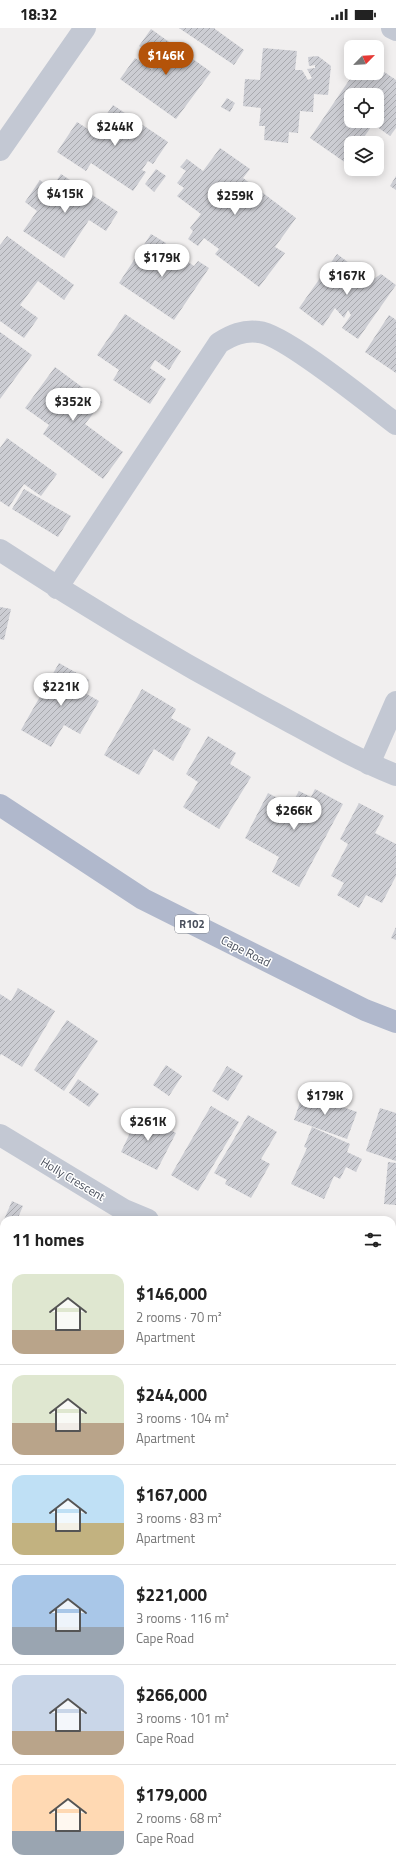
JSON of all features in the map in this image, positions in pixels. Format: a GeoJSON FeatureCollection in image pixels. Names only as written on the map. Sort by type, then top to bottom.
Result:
{"type":"FeatureCollection","features":[{"type":"Feature","properties":{"kind":"main road","name":"Cape Road"},"geometry":{"type":"LineString","coordinates":[[0,805],[143,899],[365,1010],[396,1022]]}},
{"type":"Feature","properties":{"kind":"street"},"geometry":{"type":"LineString","coordinates":[[0,150],[85,28]]}},
{"type":"Feature","properties":{"kind":"street"},"geometry":{"type":"LineString","coordinates":[[392,28],[396,30]]}},
{"type":"Feature","properties":{"kind":"street"},"geometry":{"type":"LineString","coordinates":[[57,588],[219,343],[232,334],[259,332],[272,335],[396,424]]}},
{"type":"Feature","properties":{"kind":"street"},"geometry":{"type":"LineString","coordinates":[[0,550],[57,588],[212,680],[369,764],[396,775]]}},
{"type":"Feature","properties":{"kind":"street"},"geometry":{"type":"LineString","coordinates":[[369,764],[396,702]]}},
{"type":"Feature","properties":{"kind":"street","name":"Holly Crescent"},"geometry":{"type":"LineString","coordinates":[[0,1135],[124,1210],[138,1216]]}},
{"type":"Feature","properties":{"kind":"building"},"geometry":{"type":"Polygon","coordinates":[[[179,28],[215,28],[244,50],[234,65],[179,28]]]}},
{"type":"Feature","properties":{"kind":"building"},"geometry":{"type":"Polygon","coordinates":[[[151,29],[211,72],[176,119],[120,79],[135,58],[152,70],[159,60],[139,46],[151,29]]]}},
{"type":"Feature","properties":{"kind":"building"},"geometry":{"type":"Polygon","coordinates":[[[263,48],[297,51],[295,70],[302,70],[308,80],[312,78],[307,69],[315,68],[315,65],[309,66],[308,57],[318,56],[331,66],[328,95],[314,94],[313,112],[300,111],[298,133],[289,132],[288,143],[264,140],[265,126],[259,126],[261,108],[243,106],[245,79],[260,80],[263,48]]]}},
{"type":"Feature","properties":{"kind":"building"},"geometry":{"type":"Polygon","coordinates":[[[384,72],[396,80],[396,128],[390,136],[379,128],[384,128],[384,88],[344,88],[344,128],[370,128],[365,136],[344,136],[344,162],[310,138],[349,80],[384,80],[384,72]]]}},
{"type":"Feature","properties":{"kind":"building"},"geometry":{"type":"Polygon","coordinates":[[[227,98],[235,103],[230,112],[221,107],[227,98]]]}},
{"type":"Feature","properties":{"kind":"building"},"geometry":{"type":"Polygon","coordinates":[[[113,105],[168,142],[153,164],[148,161],[142,170],[146,172],[133,191],[91,163],[86,171],[57,152],[77,122],[94,133],[113,105]]]}},
{"type":"Feature","properties":{"kind":"building"},"geometry":{"type":"Polygon","coordinates":[[[220,148],[250,169],[243,178],[296,218],[275,247],[285,253],[259,287],[215,254],[219,249],[204,238],[198,246],[188,239],[193,231],[190,228],[201,214],[177,196],[184,188],[177,183],[186,171],[180,167],[187,159],[203,171],[220,148]]]}},
{"type":"Feature","properties":{"kind":"building"},"geometry":{"type":"Polygon","coordinates":[[[156,169],[166,176],[154,192],[145,184],[156,169]]]}},
{"type":"Feature","properties":{"kind":"building"},"geometry":{"type":"Polygon","coordinates":[[[61,174],[118,212],[106,231],[89,220],[64,258],[23,231],[37,211],[25,202],[40,180],[51,189],[61,174]]]}},
{"type":"Feature","properties":{"kind":"building"},"geometry":{"type":"Polygon","coordinates":[[[396,176],[396,190],[390,186],[396,176]]]}},
{"type":"Feature","properties":{"kind":"building"},"geometry":{"type":"Polygon","coordinates":[[[151,234],[166,243],[161,249],[186,265],[188,262],[194,266],[198,261],[209,268],[174,320],[119,283],[151,234]]]}},
{"type":"Feature","properties":{"kind":"building"},"geometry":{"type":"Polygon","coordinates":[[[7,236],[74,285],[64,300],[38,281],[20,305],[38,318],[24,338],[0,321],[0,245],[7,236]]]}},
{"type":"Feature","properties":{"kind":"building"},"geometry":{"type":"Polygon","coordinates":[[[337,254],[372,280],[381,274],[396,285],[358,339],[342,328],[351,315],[348,310],[344,318],[335,308],[323,326],[299,308],[337,254]]]}},
{"type":"Feature","properties":{"kind":"building"},"geometry":{"type":"Polygon","coordinates":[[[125,314],[181,351],[169,370],[155,360],[150,368],[166,379],[150,404],[113,380],[119,370],[97,355],[125,314]]]}},
{"type":"Feature","properties":{"kind":"building"},"geometry":{"type":"Polygon","coordinates":[[[389,315],[396,320],[396,373],[365,352],[389,315]]]}},
{"type":"Feature","properties":{"kind":"building"},"geometry":{"type":"Polygon","coordinates":[[[0,332],[32,355],[0,399],[0,332]]]}},
{"type":"Feature","properties":{"kind":"building"},"geometry":{"type":"Polygon","coordinates":[[[55,367],[102,402],[85,424],[123,452],[103,479],[43,434],[49,425],[25,408],[55,367]]]}},
{"type":"Feature","properties":{"kind":"building"},"geometry":{"type":"Polygon","coordinates":[[[7,438],[57,474],[41,496],[24,484],[9,507],[0,501],[0,448],[7,438]]]}},
{"type":"Feature","properties":{"kind":"building"},"geometry":{"type":"Polygon","coordinates":[[[24,489],[71,516],[58,537],[12,509],[24,489]]]}},
{"type":"Feature","properties":{"kind":"building"},"geometry":{"type":"Polygon","coordinates":[[[0,607],[11,609],[4,640],[0,639],[0,607]]]}},
{"type":"Feature","properties":{"kind":"building"},"geometry":{"type":"Polygon","coordinates":[[[59,663],[89,680],[83,692],[99,701],[80,734],[64,725],[51,747],[21,730],[59,663]]]}},
{"type":"Feature","properties":{"kind":"building"},"geometry":{"type":"Polygon","coordinates":[[[142,689],[176,709],[171,718],[191,729],[173,761],[154,749],[139,775],[104,755],[142,689]]]}},
{"type":"Feature","properties":{"kind":"building"},"geometry":{"type":"Polygon","coordinates":[[[208,736],[236,753],[230,764],[251,777],[219,829],[183,807],[198,782],[186,774],[208,736]]]}},
{"type":"Feature","properties":{"kind":"building"},"geometry":{"type":"Polygon","coordinates":[[[315,789],[343,804],[299,887],[272,872],[279,857],[245,838],[268,793],[291,805],[299,791],[311,797],[315,789]]]}},
{"type":"Feature","properties":{"kind":"building"},"geometry":{"type":"Polygon","coordinates":[[[359,803],[384,816],[375,833],[396,844],[396,876],[382,903],[366,895],[359,908],[337,895],[344,883],[331,876],[348,844],[340,839],[359,803]]]}},
{"type":"Feature","properties":{"kind":"building"},"geometry":{"type":"Polygon","coordinates":[[[396,927],[396,940],[391,938],[396,927]]]}},
{"type":"Feature","properties":{"kind":"building"},"geometry":{"type":"Polygon","coordinates":[[[18,988],[55,1011],[22,1067],[1,1054],[0,1056],[0,994],[11,1001],[18,988]]]}},
{"type":"Feature","properties":{"kind":"building"},"geometry":{"type":"Polygon","coordinates":[[[67,1020],[98,1041],[64,1091],[34,1070],[67,1020]]]}},
{"type":"Feature","properties":{"kind":"building"},"geometry":{"type":"Polygon","coordinates":[[[166,1065],[182,1076],[169,1096],[153,1085],[166,1065]]]}},
{"type":"Feature","properties":{"kind":"building"},"geometry":{"type":"Polygon","coordinates":[[[227,1066],[243,1076],[228,1101],[212,1091],[227,1066]]]}},
{"type":"Feature","properties":{"kind":"building"},"geometry":{"type":"Polygon","coordinates":[[[78,1079],[99,1094],[89,1107],[69,1093],[78,1079]]]}},
{"type":"Feature","properties":{"kind":"building"},"geometry":{"type":"Polygon","coordinates":[[[303,1093],[357,1112],[347,1139],[294,1120],[303,1093]]]}},
{"type":"Feature","properties":{"kind":"building"},"geometry":{"type":"Polygon","coordinates":[[[211,1106],[239,1122],[198,1191],[171,1175],[211,1106]]]}},
{"type":"Feature","properties":{"kind":"building"},"geometry":{"type":"Polygon","coordinates":[[[380,1108],[396,1113],[396,1161],[366,1151],[380,1108]]]}},
{"type":"Feature","properties":{"kind":"building"},"geometry":{"type":"Polygon","coordinates":[[[139,1114],[176,1133],[157,1170],[121,1152],[139,1114]]]}},
{"type":"Feature","properties":{"kind":"building"},"geometry":{"type":"Polygon","coordinates":[[[248,1115],[277,1132],[261,1159],[270,1164],[251,1198],[225,1184],[227,1180],[214,1173],[248,1115]]]}},
{"type":"Feature","properties":{"kind":"building"},"geometry":{"type":"Polygon","coordinates":[[[312,1127],[350,1144],[347,1152],[362,1159],[356,1172],[346,1167],[340,1179],[334,1176],[324,1199],[291,1184],[307,1148],[304,1147],[312,1127]]]}},
{"type":"Feature","properties":{"kind":"building"},"geometry":{"type":"Polygon","coordinates":[[[388,1162],[396,1163],[396,1205],[384,1204],[388,1162]]]}},
{"type":"Feature","properties":{"kind":"building"},"geometry":{"type":"Polygon","coordinates":[[[12,1201],[23,1206],[19,1216],[6,1216],[12,1201]]]}}]}
